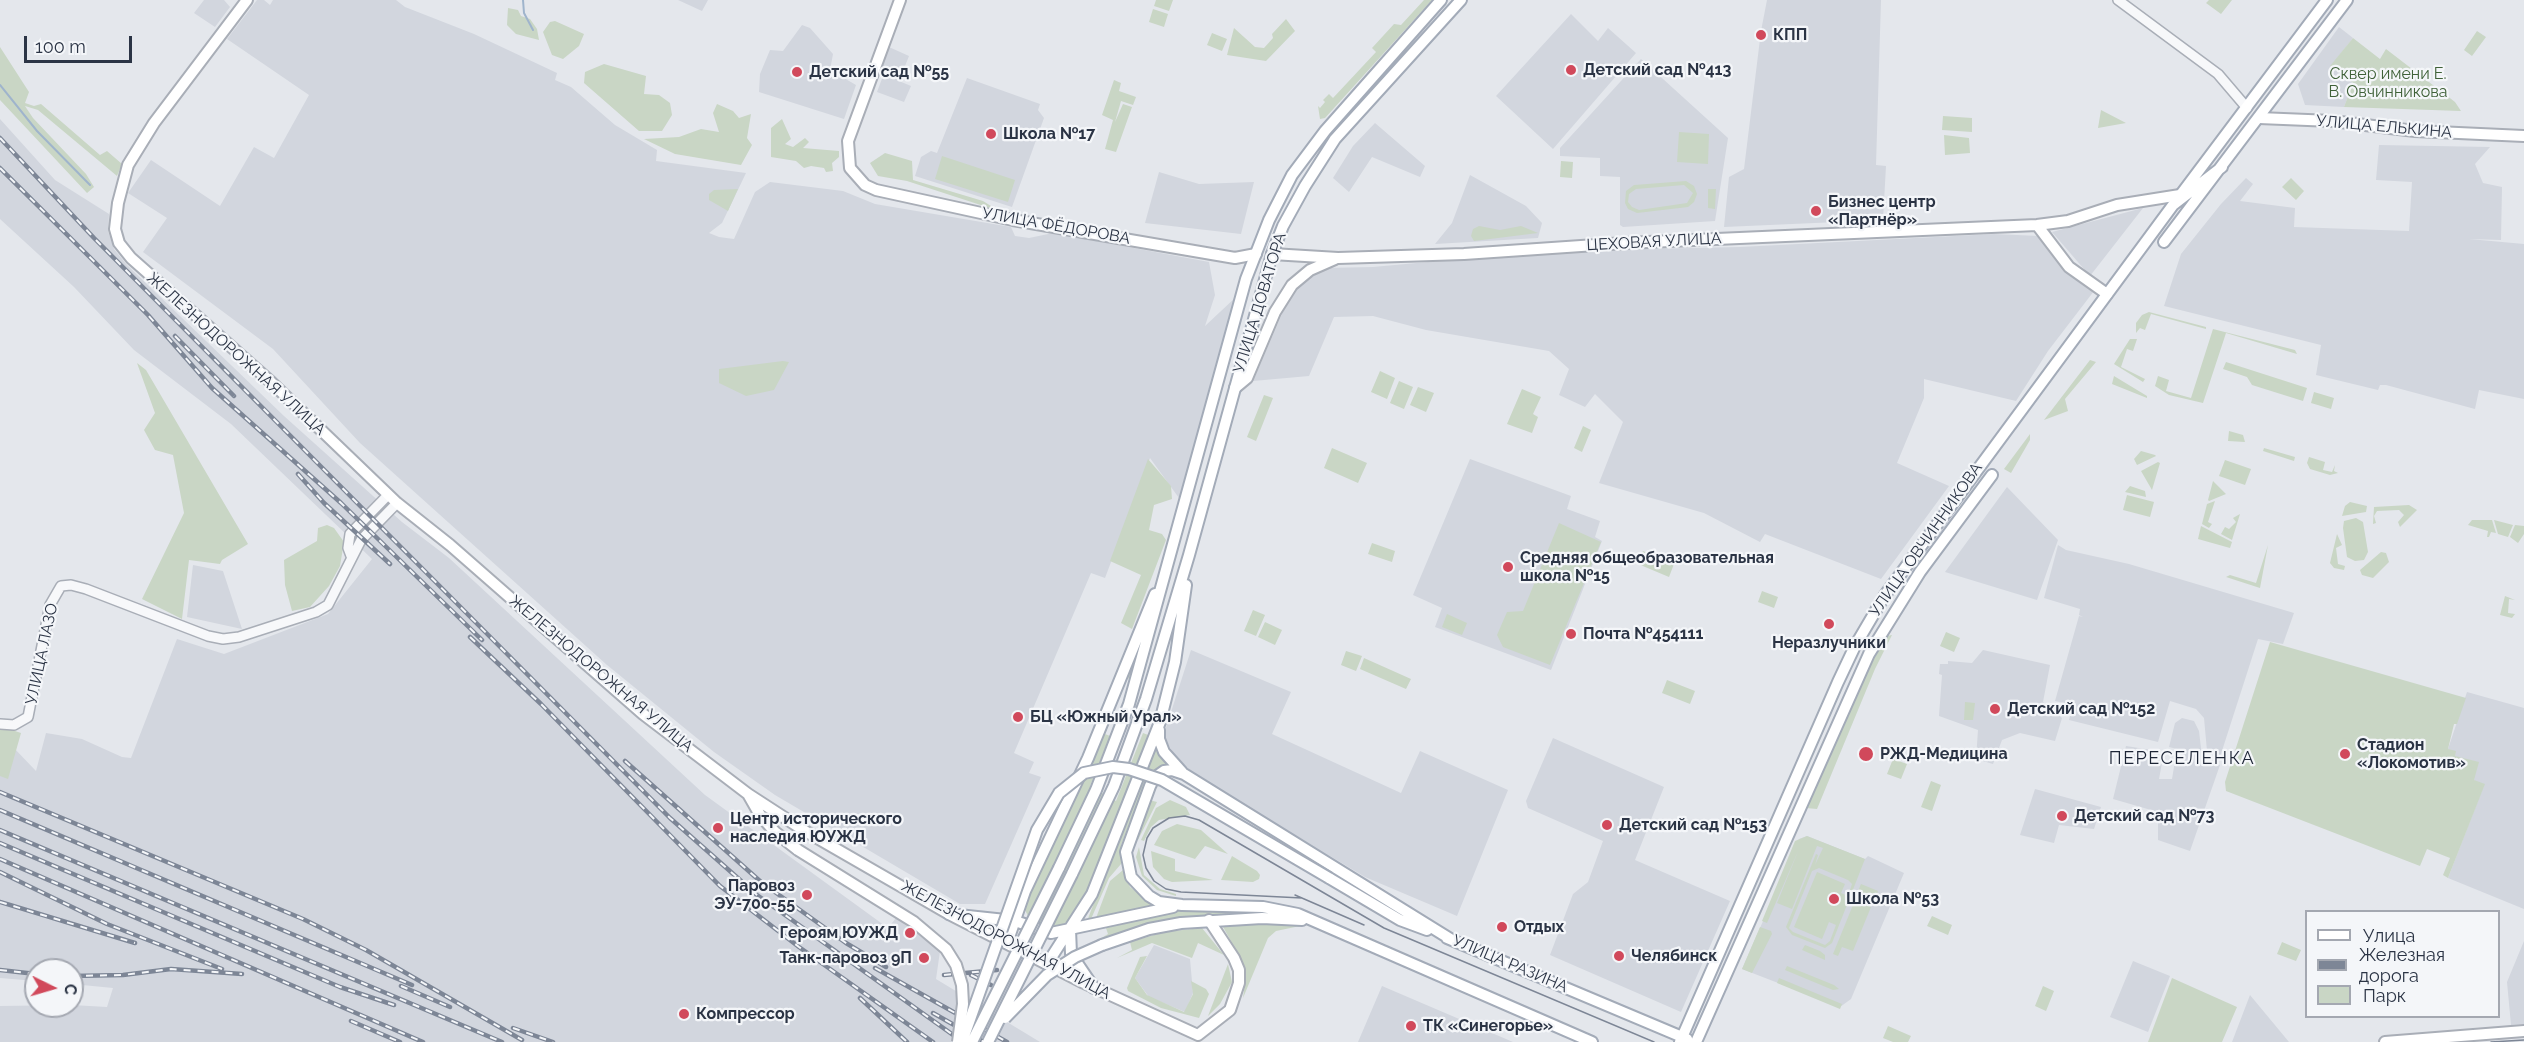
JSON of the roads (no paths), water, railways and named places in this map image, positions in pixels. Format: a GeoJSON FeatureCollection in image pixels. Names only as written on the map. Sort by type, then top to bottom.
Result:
{"type":"FeatureCollection","features":[{"type":"Feature","properties":{"kind":"main road","name":"ЖЕЛЕЗНОДОРОЖНАЯ УЛИЦА"},"geometry":{"type":"LineString","coordinates":[[247,0],[138,146],[122,182],[115,229],[119,243],[131,258],[271,382],[393,499],[450,545],[644,714],[748,794],[806,831],[949,914],[1094,988],[1198,1035],[1230,1010],[1239,983],[1239,970],[1234,958],[1209,920]]}},
{"type":"Feature","properties":{"kind":"main road","name":"УЛИЦА ФЁДОРОВА"},"geometry":{"type":"LineString","coordinates":[[900,0],[852,127],[847,148],[850,168],[857,178],[870,188],[996,217],[1235,258],[1272,254]]}},
{"type":"Feature","properties":{"kind":"main road","name":"УЛИЦА ДОВАТОРА"},"geometry":{"type":"LineString","coordinates":[[1172,555],[1246,279],[1269,220],[1292,175],[1324,130],[1442,0]]}},
{"type":"Feature","properties":{"kind":"main road","name":"УЛИЦА ДОВАТОРА"},"geometry":{"type":"LineString","coordinates":[[1189,555],[1272,254],[1300,194],[1335,139],[1461,0]]}},
{"type":"Feature","properties":{"kind":"main road","name":"УЛИЦА ОВЧИННИКОВА"},"geometry":{"type":"LineString","coordinates":[[1680,1039],[1855,646],[1909,560],[2327,0]]}},
{"type":"Feature","properties":{"kind":"main road"},"geometry":{"type":"LineString","coordinates":[[2164,242],[2347,0]]}},
{"type":"Feature","properties":{"kind":"main road"},"geometry":{"type":"LineString","coordinates":[[2247,108],[2259,118]]}},
{"type":"Feature","properties":{"kind":"main road","name":"УЛИЦА ЕЛЬКИНА"},"geometry":{"type":"LineString","coordinates":[[2259,118],[2332,122],[2415,131],[2524,136]]}},
{"type":"Feature","properties":{"kind":"main road"},"geometry":{"type":"LineString","coordinates":[[2177,200],[2222,167]]}},
{"type":"Feature","properties":{"kind":"main road","name":"ЦЕХОВАЯ УЛИЦА"},"geometry":{"type":"LineString","coordinates":[[1272,254],[1338,258],[1464,254],[1637,242],[2037,225],[2068,221],[2117,205],[2177,200]]}},
{"type":"Feature","properties":{"kind":"main road"},"geometry":{"type":"LineString","coordinates":[[2037,225],[2069,267],[2107,294]]}},
{"type":"Feature","properties":{"kind":"main road"},"geometry":{"type":"LineString","coordinates":[[1235,388],[1247,378],[1275,312],[1292,285],[1310,270],[1338,258]]}},
{"type":"Feature","properties":{"kind":"main road","name":"УЛИЦА ОВЧИННИКОВА"},"geometry":{"type":"LineString","coordinates":[[1696,1042],[1869,654],[1920,572],[1992,475]]}},
{"type":"Feature","properties":{"kind":"main road"},"geometry":{"type":"LineString","coordinates":[[972,1042],[1096,790],[1129,704],[1172,555]]}},
{"type":"Feature","properties":{"kind":"main road"},"geometry":{"type":"LineString","coordinates":[[1007,944],[1025,891],[1088,758],[1172,555]]}},
{"type":"Feature","properties":{"kind":"main road"},"geometry":{"type":"LineString","coordinates":[[1047,964],[1092,894],[1160,722],[1177,652],[1189,555]]}},
{"type":"Feature","properties":{"kind":"main road"},"geometry":{"type":"LineString","coordinates":[[990,1042],[1072,874],[1128,750],[1158,664],[1189,555]]}},
{"type":"Feature","properties":{"kind":"main road"},"geometry":{"type":"LineString","coordinates":[[1160,722],[1161,745],[1184,774]]}},
{"type":"Feature","properties":{"kind":"main road","name":"УЛИЦА РАЗИНА"},"geometry":{"type":"LineString","coordinates":[[960,1042],[1037,830],[1059,793],[1084,773],[1113,767],[1138,771],[1162,780],[1400,920],[1452,940],[1680,1039],[1696,1042]]}},
{"type":"Feature","properties":{"kind":"main road"},"geometry":{"type":"LineString","coordinates":[[1452,940],[1184,774],[1168,770],[1154,778],[1126,852],[1131,877],[1141,891],[1159,902],[1182,905],[1263,907],[1298,914],[1592,1042]]}},
{"type":"Feature","properties":{"kind":"main road"},"geometry":{"type":"LineString","coordinates":[[748,794],[760,815],[775,832],[798,850],[914,922],[946,949],[956,965],[962,985],[960,1042]]}},
{"type":"Feature","properties":{"kind":"main road"},"geometry":{"type":"LineString","coordinates":[[949,914],[1015,921],[1051,933],[1182,905]]}},
{"type":"Feature","properties":{"kind":"main road"},"geometry":{"type":"LineString","coordinates":[[990,1042],[1012,1009],[1047,975],[1075,957],[1102,945],[1158,927],[1209,920],[1273,918],[1317,922]]}},
{"type":"Feature","properties":{"kind":"main road"},"geometry":{"type":"LineString","coordinates":[[1070,929],[1071,954],[1094,988]]}},
{"type":"Feature","properties":{"kind":"main road"},"geometry":{"type":"LineString","coordinates":[[2385,1042],[2524,1031]]}},
{"type":"Feature","properties":{"kind":"street"},"geometry":{"type":"LineString","coordinates":[[2118,0],[2218,74],[2247,108]]}},
{"type":"Feature","properties":{"kind":"street","name":"УЛИЦА ЛАЗО"},"geometry":{"type":"LineString","coordinates":[[0,724],[14,725],[23,722],[32,708],[50,605],[61,586],[71,585],[86,589],[191,631],[223,639],[233,638],[316,612],[328,605],[343,579],[351,556],[348,548],[350,534],[393,499]]}},
{"type":"Feature","properties":{"kind":"waterway"},"geometry":{"type":"LineString","coordinates":[[523,0],[524,13],[533,30]]}},
{"type":"Feature","properties":{"kind":"waterway"},"geometry":{"type":"LineString","coordinates":[[0,85],[37,131],[90,185]]}},
{"type":"Feature","properties":{"kind":"tram line"},"geometry":{"type":"LineString","coordinates":[[1302,898],[1181,892],[1166,889],[1154,881],[1146,868],[1143,855],[1147,838],[1153,828],[1169,818],[1185,816],[1199,820],[1384,928],[1654,1042]]}},
{"type":"Feature","properties":{"kind":"tram line"},"geometry":{"type":"LineString","coordinates":[[1295,895],[1364,925]]}},
{"type":"Feature","properties":{"kind":"tram line"},"geometry":{"type":"LineString","coordinates":[[2491,1042],[2524,1040]]}},
{"type":"Feature","properties":{"kind":"railway"},"geometry":{"type":"LineString","coordinates":[[0,138],[94,238],[670,818],[757,895],[963,1042]]}},
{"type":"Feature","properties":{"kind":"railway"},"geometry":{"type":"LineString","coordinates":[[0,168],[148,315],[212,388],[341,503],[482,640]]}},
{"type":"Feature","properties":{"kind":"railway"},"geometry":{"type":"LineString","coordinates":[[175,336],[234,396]]}},
{"type":"Feature","properties":{"kind":"railway"},"geometry":{"type":"LineString","coordinates":[[298,474],[324,503],[390,564]]}},
{"type":"Feature","properties":{"kind":"railway"},"geometry":{"type":"LineString","coordinates":[[470,637],[541,704],[720,886],[799,947],[933,1042]]}},
{"type":"Feature","properties":{"kind":"railway"},"geometry":{"type":"LineString","coordinates":[[625,761],[761,882],[846,943],[886,967]]}},
{"type":"Feature","properties":{"kind":"railway"},"geometry":{"type":"LineString","coordinates":[[0,792],[303,919],[366,950],[522,1040]]}},
{"type":"Feature","properties":{"kind":"railway"},"geometry":{"type":"LineString","coordinates":[[0,810],[412,985]]}},
{"type":"Feature","properties":{"kind":"railway"},"geometry":{"type":"LineString","coordinates":[[0,830],[502,1042]]}},
{"type":"Feature","properties":{"kind":"railway"},"geometry":{"type":"LineString","coordinates":[[0,843],[340,987],[394,1005]]}},
{"type":"Feature","properties":{"kind":"railway"},"geometry":{"type":"LineString","coordinates":[[0,859],[423,1042]]}},
{"type":"Feature","properties":{"kind":"railway"},"geometry":{"type":"LineString","coordinates":[[0,872],[107,924],[222,969]]}},
{"type":"Feature","properties":{"kind":"railway"},"geometry":{"type":"LineString","coordinates":[[0,902],[135,943]]}},
{"type":"Feature","properties":{"kind":"railway"},"geometry":{"type":"LineString","coordinates":[[875,968],[1007,1042]]}},
{"type":"Feature","properties":{"kind":"railway"},"geometry":{"type":"LineString","coordinates":[[84,976],[123,975],[171,969],[242,974]]}},
{"type":"Feature","properties":{"kind":"railway"},"geometry":{"type":"LineString","coordinates":[[0,970],[24,973]]}},
{"type":"Feature","properties":{"kind":"railway"},"geometry":{"type":"LineString","coordinates":[[944,975],[997,970]]}},
{"type":"Feature","properties":{"kind":"railway"},"geometry":{"type":"LineString","coordinates":[[971,975],[991,985]]}},
{"type":"Feature","properties":{"kind":"railway"},"geometry":{"type":"LineString","coordinates":[[401,986],[450,1007]]}},
{"type":"Feature","properties":{"kind":"railway"},"geometry":{"type":"LineString","coordinates":[[860,998],[907,1042]]}},
{"type":"Feature","properties":{"kind":"railway"},"geometry":{"type":"LineString","coordinates":[[933,1013],[984,1042]]}},
{"type":"Feature","properties":{"kind":"railway"},"geometry":{"type":"LineString","coordinates":[[351,1021],[400,1042]]}},
{"type":"Feature","properties":{"kind":"railway"},"geometry":{"type":"LineString","coordinates":[[513,1028],[553,1042]]}},
{"type":"Feature","properties":{"kind":"place","name":"КПП"},"geometry":{"type":"Point","coordinates":[1761,35]}},
{"type":"Feature","properties":{"kind":"place","name":"Детский сад №413"},"geometry":{"type":"Point","coordinates":[1571,70]}},
{"type":"Feature","properties":{"kind":"place","name":"Детский сад №55"},"geometry":{"type":"Point","coordinates":[797,72]}},
{"type":"Feature","properties":{"kind":"place","name":"Школа №17"},"geometry":{"type":"Point","coordinates":[991,134]}},
{"type":"Feature","properties":{"kind":"place","name":"Бизнес центр «Партнёр»"},"geometry":{"type":"Point","coordinates":[1816,211]}},
{"type":"Feature","properties":{"kind":"place","name":"Средняя общеобразовательная школа №15"},"geometry":{"type":"Point","coordinates":[1508,567]}},
{"type":"Feature","properties":{"kind":"place","name":"Неразлучники"},"geometry":{"type":"Point","coordinates":[1829,624]}},
{"type":"Feature","properties":{"kind":"place","name":"Почта №454111"},"geometry":{"type":"Point","coordinates":[1571,634]}},
{"type":"Feature","properties":{"kind":"place","name":"Детский сад №152"},"geometry":{"type":"Point","coordinates":[1995,709]}},
{"type":"Feature","properties":{"kind":"place","name":"БЦ «Южный Урал»"},"geometry":{"type":"Point","coordinates":[1018,717]}},
{"type":"Feature","properties":{"kind":"place","name":"РЖД-Медицина"},"geometry":{"type":"Point","coordinates":[1866,754]}},
{"type":"Feature","properties":{"kind":"place","name":"Стадион «Локомотив»"},"geometry":{"type":"Point","coordinates":[2345,754]}},
{"type":"Feature","properties":{"kind":"place","name":"Детский сад №73"},"geometry":{"type":"Point","coordinates":[2062,816]}},
{"type":"Feature","properties":{"kind":"place","name":"Детский сад №153"},"geometry":{"type":"Point","coordinates":[1607,825]}},
{"type":"Feature","properties":{"kind":"place","name":"Центр исторического наследия ЮУЖД"},"geometry":{"type":"Point","coordinates":[718,828]}},
{"type":"Feature","properties":{"kind":"place","name":"Паровоз ЭУ-700-55"},"geometry":{"type":"Point","coordinates":[807,895]}},
{"type":"Feature","properties":{"kind":"place","name":"Школа №53"},"geometry":{"type":"Point","coordinates":[1834,899]}},
{"type":"Feature","properties":{"kind":"place","name":"Отдых"},"geometry":{"type":"Point","coordinates":[1502,927]}},
{"type":"Feature","properties":{"kind":"place","name":"Героям ЮУЖД"},"geometry":{"type":"Point","coordinates":[910,933]}},
{"type":"Feature","properties":{"kind":"place","name":"Челябинск"},"geometry":{"type":"Point","coordinates":[1619,956]}},
{"type":"Feature","properties":{"kind":"place","name":"Танк-паровоз 9П"},"geometry":{"type":"Point","coordinates":[924,958]}},
{"type":"Feature","properties":{"kind":"place","name":"Компрессор"},"geometry":{"type":"Point","coordinates":[684,1014]}},
{"type":"Feature","properties":{"kind":"place","name":"ТК «Синегорье»"},"geometry":{"type":"Point","coordinates":[1411,1026]}},
{"type":"Feature","properties":{"kind":"district","name":"ПЕРЕСЕЛЕНКА"},"geometry":{"type":"Point","coordinates":[2182,759]}},
{"type":"Feature","properties":{"kind":"park label","name":"Сквер имени Е. В. Овчинникова"},"geometry":{"type":"Point","coordinates":[2388,83]}}]}
